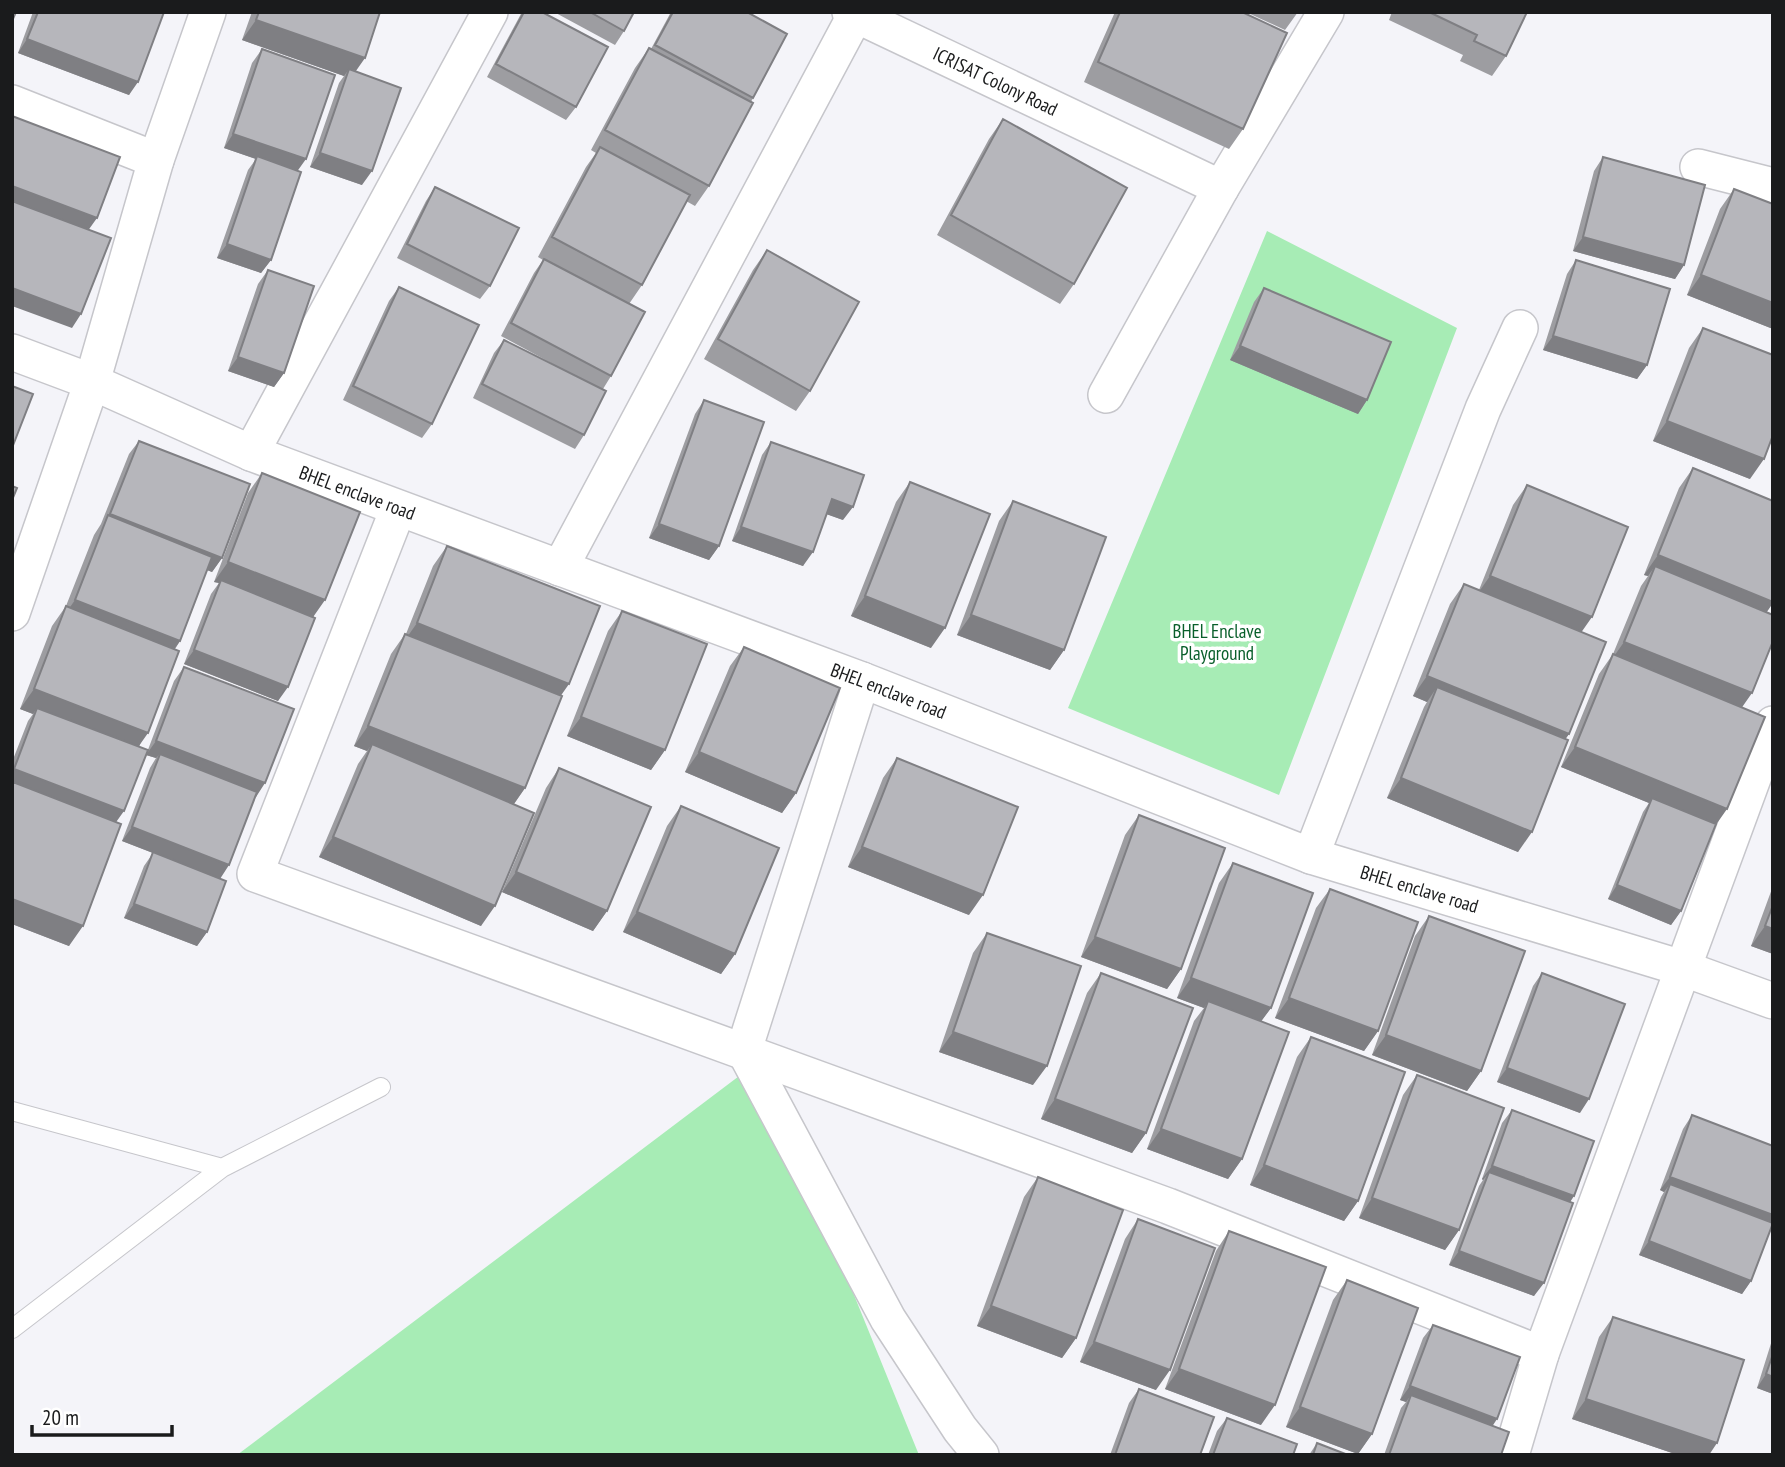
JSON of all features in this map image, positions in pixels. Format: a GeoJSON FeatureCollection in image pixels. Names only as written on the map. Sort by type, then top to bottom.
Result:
{"type":"FeatureCollection","features":[{"type":"Feature","properties":{"kind":"street"},"geometry":{"type":"LineString","coordinates":[[12,613],[92,382],[156,160],[208,12]]}},
{"type":"Feature","properties":{"kind":"street"},"geometry":{"type":"LineString","coordinates":[[251,453],[490,12]]}},
{"type":"Feature","properties":{"kind":"street"},"geometry":{"type":"LineString","coordinates":[[1106,395],[1222,188],[1326,12]]}},
{"type":"Feature","properties":{"kind":"street"},"geometry":{"type":"LineString","coordinates":[[560,568],[854,13]]}},
{"type":"Feature","properties":{"kind":"street","name":"ICRISAT Colony Road"},"geometry":{"type":"LineString","coordinates":[[854,13],[1222,188]]}},
{"type":"Feature","properties":{"kind":"street"},"geometry":{"type":"LineString","coordinates":[[12,103],[156,160]]}},
{"type":"Feature","properties":{"kind":"street"},"geometry":{"type":"LineString","coordinates":[[1699,167],[1773,186]]}},
{"type":"Feature","properties":{"kind":"street"},"geometry":{"type":"LineString","coordinates":[[1311,856],[1478,422],[1520,328]]}},
{"type":"Feature","properties":{"kind":"street","name":"BHEL enclave road"},"geometry":{"type":"LineString","coordinates":[[12,352],[92,382],[251,453],[862,680],[1311,856],[1682,968],[1773,1001]]}},
{"type":"Feature","properties":{"kind":"street"},"geometry":{"type":"LineString","coordinates":[[398,509],[255,874],[1168,1206],[1541,1354]]}},
{"type":"Feature","properties":{"kind":"street"},"geometry":{"type":"LineString","coordinates":[[862,680],[744,1050],[888,1319],[960,1429],[981,1455]]}},
{"type":"Feature","properties":{"kind":"street"},"geometry":{"type":"LineString","coordinates":[[1511,1455],[1541,1354],[1773,724]]}},
{"type":"Feature","properties":{"kind":"lane"},"geometry":{"type":"LineString","coordinates":[[12,1329],[222,1168],[381,1087]]}},
{"type":"Feature","properties":{"kind":"lane"},"geometry":{"type":"LineString","coordinates":[[12,1111],[222,1168]]}},
{"type":"Feature","properties":{"kind":"green space","name":"BHEL Enclave Playground"},"geometry":{"type":"Polygon","coordinates":[[[1267,231],[1457,328],[1279,795],[1068,708],[1267,231]]]}},
{"type":"Feature","properties":{"kind":"green space"},"geometry":{"type":"Polygon","coordinates":[[[759,1061],[919,1455],[237,1455],[759,1061]]]}},
{"type":"Feature","properties":{"kind":"building"},"geometry":{"type":"Polygon","coordinates":[[[38,12],[164,12],[138,82],[27,39],[38,12]]]}},
{"type":"Feature","properties":{"kind":"building"},"geometry":{"type":"Polygon","coordinates":[[[259,12],[380,12],[365,58],[256,20],[259,12]]]}},
{"type":"Feature","properties":{"kind":"building"},"geometry":{"type":"Polygon","coordinates":[[[524,12],[542,12],[608,47],[576,107],[496,64],[524,12]]]}},
{"type":"Feature","properties":{"kind":"building"},"geometry":{"type":"Polygon","coordinates":[[[590,12],[634,12],[624,31],[590,12]]]}},
{"type":"Feature","properties":{"kind":"building"},"geometry":{"type":"Polygon","coordinates":[[[673,12],[747,12],[787,34],[753,98],[655,45],[673,12]]]}},
{"type":"Feature","properties":{"kind":"building"},"geometry":{"type":"Polygon","coordinates":[[[1120,12],[1242,12],[1287,33],[1243,129],[1098,62],[1120,12]]]}},
{"type":"Feature","properties":{"kind":"building"},"geometry":{"type":"Polygon","coordinates":[[[1429,12],[1527,12],[1506,56],[1474,41],[1477,35],[1429,12]]]}},
{"type":"Feature","properties":{"kind":"building"},"geometry":{"type":"Polygon","coordinates":[[[649,48],[753,103],[709,186],[605,130],[649,48]]]}},
{"type":"Feature","properties":{"kind":"building"},"geometry":{"type":"Polygon","coordinates":[[[262,49],[335,75],[306,159],[233,134],[262,49]]]}},
{"type":"Feature","properties":{"kind":"building"},"geometry":{"type":"Polygon","coordinates":[[[349,69],[401,88],[372,171],[320,153],[349,69]]]}},
{"type":"Feature","properties":{"kind":"building"},"geometry":{"type":"Polygon","coordinates":[[[12,116],[120,157],[97,218],[12,186],[12,116]]]}},
{"type":"Feature","properties":{"kind":"building"},"geometry":{"type":"Polygon","coordinates":[[[1003,119],[1127,188],[1074,284],[951,215],[1003,119]]]}},
{"type":"Feature","properties":{"kind":"building"},"geometry":{"type":"Polygon","coordinates":[[[600,147],[690,195],[642,285],[552,237],[600,147]]]}},
{"type":"Feature","properties":{"kind":"building"},"geometry":{"type":"Polygon","coordinates":[[[257,156],[301,172],[271,260],[227,244],[257,156]]]}},
{"type":"Feature","properties":{"kind":"building"},"geometry":{"type":"Polygon","coordinates":[[[1603,157],[1705,185],[1684,265],[1583,237],[1603,157]]]}},
{"type":"Feature","properties":{"kind":"building"},"geometry":{"type":"Polygon","coordinates":[[[435,187],[519,228],[490,286],[407,244],[435,187]]]}},
{"type":"Feature","properties":{"kind":"building"},"geometry":{"type":"Polygon","coordinates":[[[1734,189],[1773,204],[1773,303],[1701,275],[1734,189]]]}},
{"type":"Feature","properties":{"kind":"building"},"geometry":{"type":"Polygon","coordinates":[[[12,201],[111,238],[81,314],[12,288],[12,201]]]}},
{"type":"Feature","properties":{"kind":"building"},"geometry":{"type":"Polygon","coordinates":[[[767,250],[859,302],[810,391],[718,339],[767,250]]]}},
{"type":"Feature","properties":{"kind":"building"},"geometry":{"type":"Polygon","coordinates":[[[544,259],[645,312],[611,376],[511,323],[544,259]]]}},
{"type":"Feature","properties":{"kind":"building"},"geometry":{"type":"Polygon","coordinates":[[[1576,260],[1670,289],[1647,365],[1553,336],[1576,260]]]}},
{"type":"Feature","properties":{"kind":"building"},"geometry":{"type":"Polygon","coordinates":[[[268,270],[314,286],[284,373],[238,357],[268,270]]]}},
{"type":"Feature","properties":{"kind":"building"},"geometry":{"type":"Polygon","coordinates":[[[399,287],[479,325],[432,424],[353,386],[399,287]]]}},
{"type":"Feature","properties":{"kind":"building"},"geometry":{"type":"Polygon","coordinates":[[[1264,288],[1391,342],[1367,400],[1240,346],[1264,288]]]}},
{"type":"Feature","properties":{"kind":"building"},"geometry":{"type":"Polygon","coordinates":[[[1703,328],[1773,355],[1773,435],[1764,459],[1667,421],[1703,328]]]}},
{"type":"Feature","properties":{"kind":"building"},"geometry":{"type":"Polygon","coordinates":[[[504,340],[606,391],[584,435],[482,384],[504,340]]]}},
{"type":"Feature","properties":{"kind":"building"},"geometry":{"type":"Polygon","coordinates":[[[12,386],[33,394],[12,448],[12,386]]]}},
{"type":"Feature","properties":{"kind":"building"},"geometry":{"type":"Polygon","coordinates":[[[704,400],[764,422],[719,546],[659,524],[704,400]]]}},
{"type":"Feature","properties":{"kind":"building"},"geometry":{"type":"Polygon","coordinates":[[[139,441],[250,484],[222,558],[110,514],[139,441]]]}},
{"type":"Feature","properties":{"kind":"building"},"geometry":{"type":"Polygon","coordinates":[[[771,442],[864,475],[853,507],[832,499],[813,552],[741,527],[771,442]]]}},
{"type":"Feature","properties":{"kind":"building"},"geometry":{"type":"Polygon","coordinates":[[[1693,468],[1773,501],[1773,602],[1658,555],[1693,468]]]}},
{"type":"Feature","properties":{"kind":"building"},"geometry":{"type":"Polygon","coordinates":[[[262,473],[360,512],[325,600],[228,562],[262,473]]]}},
{"type":"Feature","properties":{"kind":"building"},"geometry":{"type":"Polygon","coordinates":[[[910,482],[990,514],[945,628],[865,596],[910,482]]]}},
{"type":"Feature","properties":{"kind":"building"},"geometry":{"type":"Polygon","coordinates":[[[1527,485],[1628,527],[1592,617],[1490,576],[1527,485]]]}},
{"type":"Feature","properties":{"kind":"building"},"geometry":{"type":"Polygon","coordinates":[[[12,486],[17,488],[12,500],[12,486]]]}},
{"type":"Feature","properties":{"kind":"building"},"geometry":{"type":"Polygon","coordinates":[[[1013,501],[1106,537],[1064,650],[971,615],[1013,501]]]}},
{"type":"Feature","properties":{"kind":"building"},"geometry":{"type":"Polygon","coordinates":[[[108,515],[212,557],[180,641],[75,600],[108,515]]]}},
{"type":"Feature","properties":{"kind":"building"},"geometry":{"type":"Polygon","coordinates":[[[447,546],[600,606],[569,684],[417,623],[447,546]]]}},
{"type":"Feature","properties":{"kind":"building"},"geometry":{"type":"Polygon","coordinates":[[[1655,566],[1773,615],[1773,641],[1752,693],[1624,642],[1655,566]]]}},
{"type":"Feature","properties":{"kind":"building"},"geometry":{"type":"Polygon","coordinates":[[[221,580],[315,618],[288,687],[194,650],[221,580]]]}},
{"type":"Feature","properties":{"kind":"building"},"geometry":{"type":"Polygon","coordinates":[[[1464,584],[1606,642],[1569,734],[1427,676],[1464,584]]]}},
{"type":"Feature","properties":{"kind":"building"},"geometry":{"type":"Polygon","coordinates":[[[66,606],[179,651],[148,733],[34,689],[66,606]]]}},
{"type":"Feature","properties":{"kind":"building"},"geometry":{"type":"Polygon","coordinates":[[[622,611],[707,644],[665,750],[581,717],[622,611]]]}},
{"type":"Feature","properties":{"kind":"building"},"geometry":{"type":"Polygon","coordinates":[[[405,634],[562,696],[525,788],[368,726],[405,634]]]}},
{"type":"Feature","properties":{"kind":"building"},"geometry":{"type":"Polygon","coordinates":[[[744,647],[840,688],[796,793],[699,752],[744,647]]]}},
{"type":"Feature","properties":{"kind":"building"},"geometry":{"type":"Polygon","coordinates":[[[1613,654],[1765,717],[1727,809],[1575,747],[1613,654]]]}},
{"type":"Feature","properties":{"kind":"building"},"geometry":{"type":"Polygon","coordinates":[[[184,667],[294,709],[265,783],[156,741],[184,667]]]}},
{"type":"Feature","properties":{"kind":"building"},"geometry":{"type":"Polygon","coordinates":[[[1437,687],[1568,740],[1532,832],[1401,778],[1437,687]]]}},
{"type":"Feature","properties":{"kind":"building"},"geometry":{"type":"Polygon","coordinates":[[[37,708],[148,750],[124,811],[14,769],[37,708]]]}},
{"type":"Feature","properties":{"kind":"building"},"geometry":{"type":"Polygon","coordinates":[[[372,744],[534,813],[495,906],[333,837],[372,744]]]}},
{"type":"Feature","properties":{"kind":"building"},"geometry":{"type":"Polygon","coordinates":[[[160,754],[257,792],[229,865],[132,827],[160,754]]]}},
{"type":"Feature","properties":{"kind":"building"},"geometry":{"type":"Polygon","coordinates":[[[897,758],[1018,807],[983,895],[862,847],[897,758]]]}},
{"type":"Feature","properties":{"kind":"building"},"geometry":{"type":"Polygon","coordinates":[[[559,768],[651,807],[607,911],[516,872],[559,768]]]}},
{"type":"Feature","properties":{"kind":"building"},"geometry":{"type":"Polygon","coordinates":[[[13,782],[121,824],[83,926],[12,899],[13,782]]]}},
{"type":"Feature","properties":{"kind":"building"},"geometry":{"type":"Polygon","coordinates":[[[1652,798],[1716,824],[1681,911],[1617,885],[1652,798]]]}},
{"type":"Feature","properties":{"kind":"building"},"geometry":{"type":"Polygon","coordinates":[[[681,806],[779,848],[735,954],[637,912],[681,806]]]}},
{"type":"Feature","properties":{"kind":"building"},"geometry":{"type":"Polygon","coordinates":[[[1139,815],[1225,848],[1181,969],[1095,937],[1139,815]]]}},
{"type":"Feature","properties":{"kind":"building"},"geometry":{"type":"Polygon","coordinates":[[[153,852],[226,881],[207,932],[134,904],[153,852]]]}},
{"type":"Feature","properties":{"kind":"building"},"geometry":{"type":"Polygon","coordinates":[[[1233,863],[1313,893],[1271,1008],[1191,978],[1233,863]]]}},
{"type":"Feature","properties":{"kind":"building"},"geometry":{"type":"Polygon","coordinates":[[[1330,889],[1418,922],[1378,1031],[1289,998],[1330,889]]]}},
{"type":"Feature","properties":{"kind":"building"},"geometry":{"type":"Polygon","coordinates":[[[1773,905],[1773,929],[1765,926],[1773,905]]]}},
{"type":"Feature","properties":{"kind":"building"},"geometry":{"type":"Polygon","coordinates":[[[1429,916],[1525,951],[1481,1071],[1386,1035],[1429,916]]]}},
{"type":"Feature","properties":{"kind":"building"},"geometry":{"type":"Polygon","coordinates":[[[987,933],[1081,966],[1047,1066],[953,1032],[987,933]]]}},
{"type":"Feature","properties":{"kind":"building"},"geometry":{"type":"Polygon","coordinates":[[[1101,973],[1193,1008],[1146,1133],[1055,1099],[1101,973]]]}},
{"type":"Feature","properties":{"kind":"building"},"geometry":{"type":"Polygon","coordinates":[[[1542,973],[1625,1004],[1589,1099],[1507,1068],[1542,973]]]}},
{"type":"Feature","properties":{"kind":"building"},"geometry":{"type":"Polygon","coordinates":[[[1208,1001],[1289,1032],[1242,1159],[1161,1129],[1208,1001]]]}},
{"type":"Feature","properties":{"kind":"building"},"geometry":{"type":"Polygon","coordinates":[[[1311,1037],[1405,1072],[1358,1201],[1264,1165],[1311,1037]]]}},
{"type":"Feature","properties":{"kind":"building"},"geometry":{"type":"Polygon","coordinates":[[[1417,1075],[1504,1108],[1459,1230],[1372,1198],[1417,1075]]]}},
{"type":"Feature","properties":{"kind":"building"},"geometry":{"type":"Polygon","coordinates":[[[1512,1110],[1594,1141],[1574,1196],[1492,1166],[1512,1110]]]}},
{"type":"Feature","properties":{"kind":"building"},"geometry":{"type":"Polygon","coordinates":[[[1692,1115],[1773,1146],[1773,1215],[1670,1177],[1692,1115]]]}},
{"type":"Feature","properties":{"kind":"building"},"geometry":{"type":"Polygon","coordinates":[[[1489,1172],[1573,1203],[1544,1283],[1459,1251],[1489,1172]]]}},
{"type":"Feature","properties":{"kind":"building"},"geometry":{"type":"Polygon","coordinates":[[[1038,1177],[1123,1210],[1076,1338],[991,1306],[1038,1177]]]}},
{"type":"Feature","properties":{"kind":"building"},"geometry":{"type":"Polygon","coordinates":[[[1670,1184],[1773,1223],[1751,1281],[1649,1241],[1670,1184]]]}},
{"type":"Feature","properties":{"kind":"building"},"geometry":{"type":"Polygon","coordinates":[[[1138,1219],[1215,1248],[1170,1370],[1094,1342],[1138,1219]]]}},
{"type":"Feature","properties":{"kind":"building"},"geometry":{"type":"Polygon","coordinates":[[[1229,1231],[1326,1267],[1275,1405],[1179,1369],[1229,1231]]]}},
{"type":"Feature","properties":{"kind":"building"},"geometry":{"type":"Polygon","coordinates":[[[1347,1280],[1418,1308],[1372,1434],[1300,1407],[1347,1280]]]}},
{"type":"Feature","properties":{"kind":"building"},"geometry":{"type":"Polygon","coordinates":[[[1613,1317],[1744,1360],[1717,1443],[1586,1399],[1613,1317]]]}},
{"type":"Feature","properties":{"kind":"building"},"geometry":{"type":"Polygon","coordinates":[[[1433,1325],[1520,1357],[1497,1419],[1410,1386],[1433,1325]]]}},
{"type":"Feature","properties":{"kind":"building"},"geometry":{"type":"Polygon","coordinates":[[[1773,1354],[1773,1377],[1766,1374],[1773,1354]]]}},
{"type":"Feature","properties":{"kind":"building"},"geometry":{"type":"Polygon","coordinates":[[[1139,1389],[1214,1417],[1200,1455],[1115,1455],[1139,1389]]]}},
{"type":"Feature","properties":{"kind":"building"},"geometry":{"type":"Polygon","coordinates":[[[1411,1395],[1509,1432],[1501,1455],[1389,1455],[1411,1395]]]}},
{"type":"Feature","properties":{"kind":"building"},"geometry":{"type":"Polygon","coordinates":[[[1227,1418],[1297,1444],[1293,1455],[1213,1455],[1227,1418]]]}},
{"type":"Feature","properties":{"kind":"building"},"geometry":{"type":"Polygon","coordinates":[[[1317,1443],[1348,1455],[1313,1455],[1317,1443]]]}}]}
